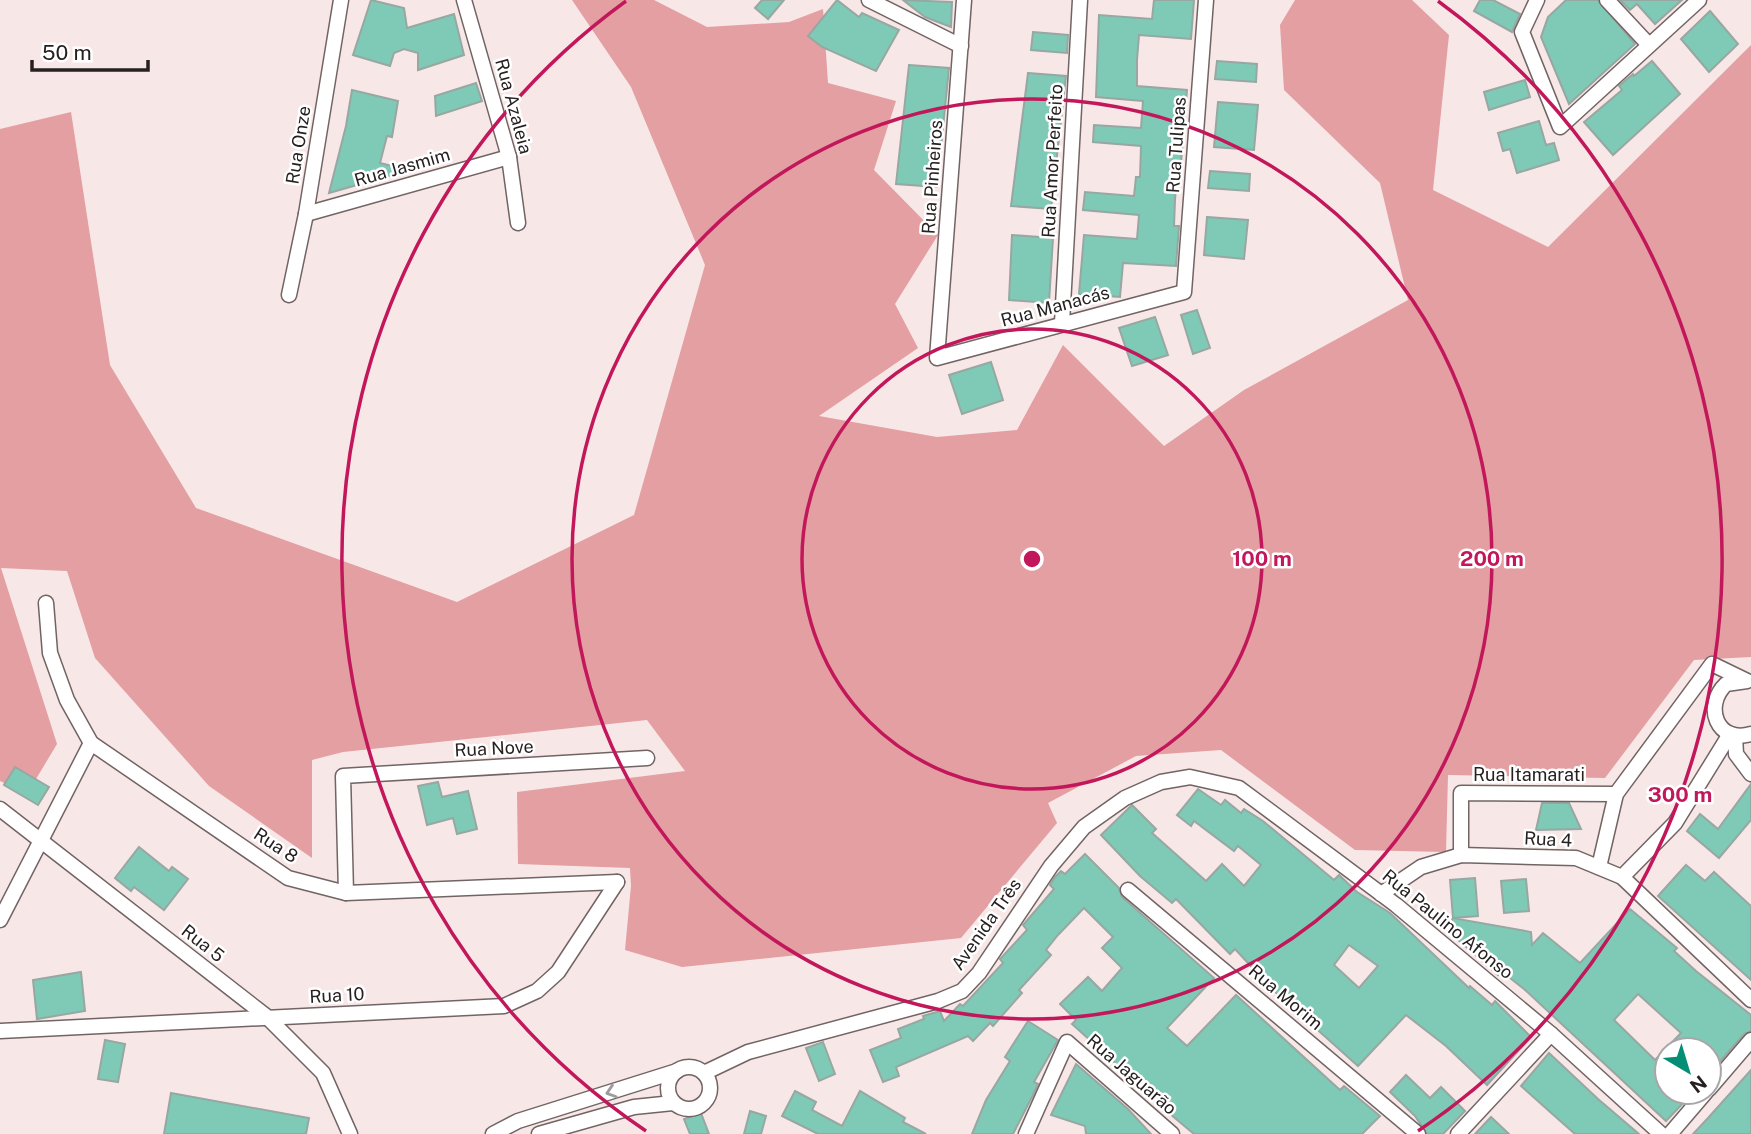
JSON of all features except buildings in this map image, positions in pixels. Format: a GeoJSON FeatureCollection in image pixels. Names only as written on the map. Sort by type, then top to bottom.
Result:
{"type":"FeatureCollection","features":[{"type":"Feature","properties":{"kind":"street","name":"Rua Onze"},"geometry":{"type":"LineString","coordinates":[[289,295],[306,214],[341,0]]}},
{"type":"Feature","properties":{"kind":"street","name":"Rua Azaleia"},"geometry":{"type":"LineString","coordinates":[[464,0],[509,157],[518,223]]}},
{"type":"Feature","properties":{"kind":"street"},"geometry":{"type":"LineString","coordinates":[[869,0],[961,46]]}},
{"type":"Feature","properties":{"kind":"street","name":"Rua Pinheiros"},"geometry":{"type":"LineString","coordinates":[[937,358],[964,0]]}},
{"type":"Feature","properties":{"kind":"street","name":"Rua Amor Perfeito"},"geometry":{"type":"LineString","coordinates":[[1062,323],[1080,0]]}},
{"type":"Feature","properties":{"kind":"street","name":"Rua Tulipas"},"geometry":{"type":"LineString","coordinates":[[1184,292],[1206,0]]}},
{"type":"Feature","properties":{"kind":"street"},"geometry":{"type":"LineString","coordinates":[[1537,0],[1522,32],[1560,127],[1699,0]]}},
{"type":"Feature","properties":{"kind":"street"},"geometry":{"type":"LineString","coordinates":[[1607,0],[1649,45]]}},
{"type":"Feature","properties":{"kind":"street","name":"Rua Jasmim"},"geometry":{"type":"LineString","coordinates":[[306,214],[509,157]]}},
{"type":"Feature","properties":{"kind":"street","name":"Rua Manacás"},"geometry":{"type":"LineString","coordinates":[[937,358],[1184,292]]}},
{"type":"Feature","properties":{"kind":"street","name":"Rua 8"},"geometry":{"type":"LineString","coordinates":[[46,603],[50,653],[66,700],[91,743],[288,878],[346,893],[617,882]]}},
{"type":"Feature","properties":{"kind":"street"},"geometry":{"type":"LineString","coordinates":[[1599,867],[1616,794],[1712,664],[1748,681]]}},
{"type":"Feature","properties":{"kind":"street"},"geometry":{"type":"LineString","coordinates":[[1748,681],[1726,684],[1715,699],[1715,718],[1719,726],[1733,735],[1751,734]]}},
{"type":"Feature","properties":{"kind":"street"},"geometry":{"type":"LineString","coordinates":[[1733,735],[1736,754],[1751,774]]}},
{"type":"Feature","properties":{"kind":"street"},"geometry":{"type":"LineString","coordinates":[[1733,735],[1675,823],[1622,877],[1751,1000]]}},
{"type":"Feature","properties":{"kind":"street"},"geometry":{"type":"LineString","coordinates":[[0,920],[91,743]]}},
{"type":"Feature","properties":{"kind":"street","name":"Rua Nove"},"geometry":{"type":"LineString","coordinates":[[346,893],[343,776],[647,758]]}},
{"type":"Feature","properties":{"kind":"street","name":"Rua Paulino Afonso"},"geometry":{"type":"LineString","coordinates":[[1190,777],[1239,788],[1381,894],[1551,1034],[1661,1134]]}},
{"type":"Feature","properties":{"kind":"street","name":"Avenida Três"},"geometry":{"type":"LineString","coordinates":[[493,1134],[518,1121],[677,1071],[691,1067],[704,1073],[748,1052],[938,1002],[962,991],[979,973],[1051,866],[1084,827],[1125,798],[1161,782],[1190,777]]}},
{"type":"Feature","properties":{"kind":"street","name":"Rua Itamarati"},"geometry":{"type":"LineString","coordinates":[[1461,855],[1461,793],[1616,794]]}},
{"type":"Feature","properties":{"kind":"street","name":"Rua 5"},"geometry":{"type":"LineString","coordinates":[[0,809],[267,1018],[323,1073],[350,1134]]}},
{"type":"Feature","properties":{"kind":"street","name":"Rua 4"},"geometry":{"type":"LineString","coordinates":[[1381,894],[1421,867],[1461,855],[1576,858],[1622,877]]}},
{"type":"Feature","properties":{"kind":"street","name":"Rua 10"},"geometry":{"type":"LineString","coordinates":[[0,1031],[503,1006],[537,990],[558,972],[617,882]]}},
{"type":"Feature","properties":{"kind":"street","name":"Rua Morim"},"geometry":{"type":"LineString","coordinates":[[1128,890],[1418,1134]]}},
{"type":"Feature","properties":{"kind":"street"},"geometry":{"type":"LineString","coordinates":[[1458,1134],[1551,1034]]}},
{"type":"Feature","properties":{"kind":"street"},"geometry":{"type":"LineString","coordinates":[[1723,1073],[1751,1040]]}},
{"type":"Feature","properties":{"kind":"street","name":"Rua Jaguarão"},"geometry":{"type":"LineString","coordinates":[[1026,1134],[1067,1042],[1172,1134]]}},
{"type":"Feature","properties":{"kind":"street"},"geometry":{"type":"LineString","coordinates":[[677,1071],[667,1089],[673,1102],[684,1109],[704,1103],[710,1091],[704,1073]]}},
{"type":"Feature","properties":{"kind":"street"},"geometry":{"type":"LineString","coordinates":[[539,1134],[634,1107],[673,1102]]}},
{"type":"Feature","properties":{"kind":"street"},"geometry":{"type":"LineString","coordinates":[[1670,1134],[1694,1106]]}},
{"type":"Feature","properties":{"kind":"shaded area"},"geometry":{"type":"Polygon","coordinates":[[[572,0],[654,0],[707,27],[789,22],[823,9],[828,83],[896,101],[874,170],[938,235],[895,304],[918,348],[819,416],[937,437],[1017,430],[1063,345],[1164,446],[1244,390],[1408,300],[1380,183],[1284,90],[1280,25],[1295,0],[1412,0],[1449,35],[1433,190],[1548,247],[1751,45],[1751,657],[1694,660],[1605,778],[1448,775],[1446,852],[1355,850],[1221,750],[1136,756],[1048,803],[1057,823],[961,938],[682,967],[625,950],[630,868],[518,864],[517,792],[685,771],[647,720],[343,752],[312,760],[312,858],[209,786],[95,658],[67,571],[1,568],[57,744],[27,794],[0,781],[0,129],[71,112],[110,365],[196,508],[457,602],[634,515],[705,265],[631,87],[572,0]]]}}]}
